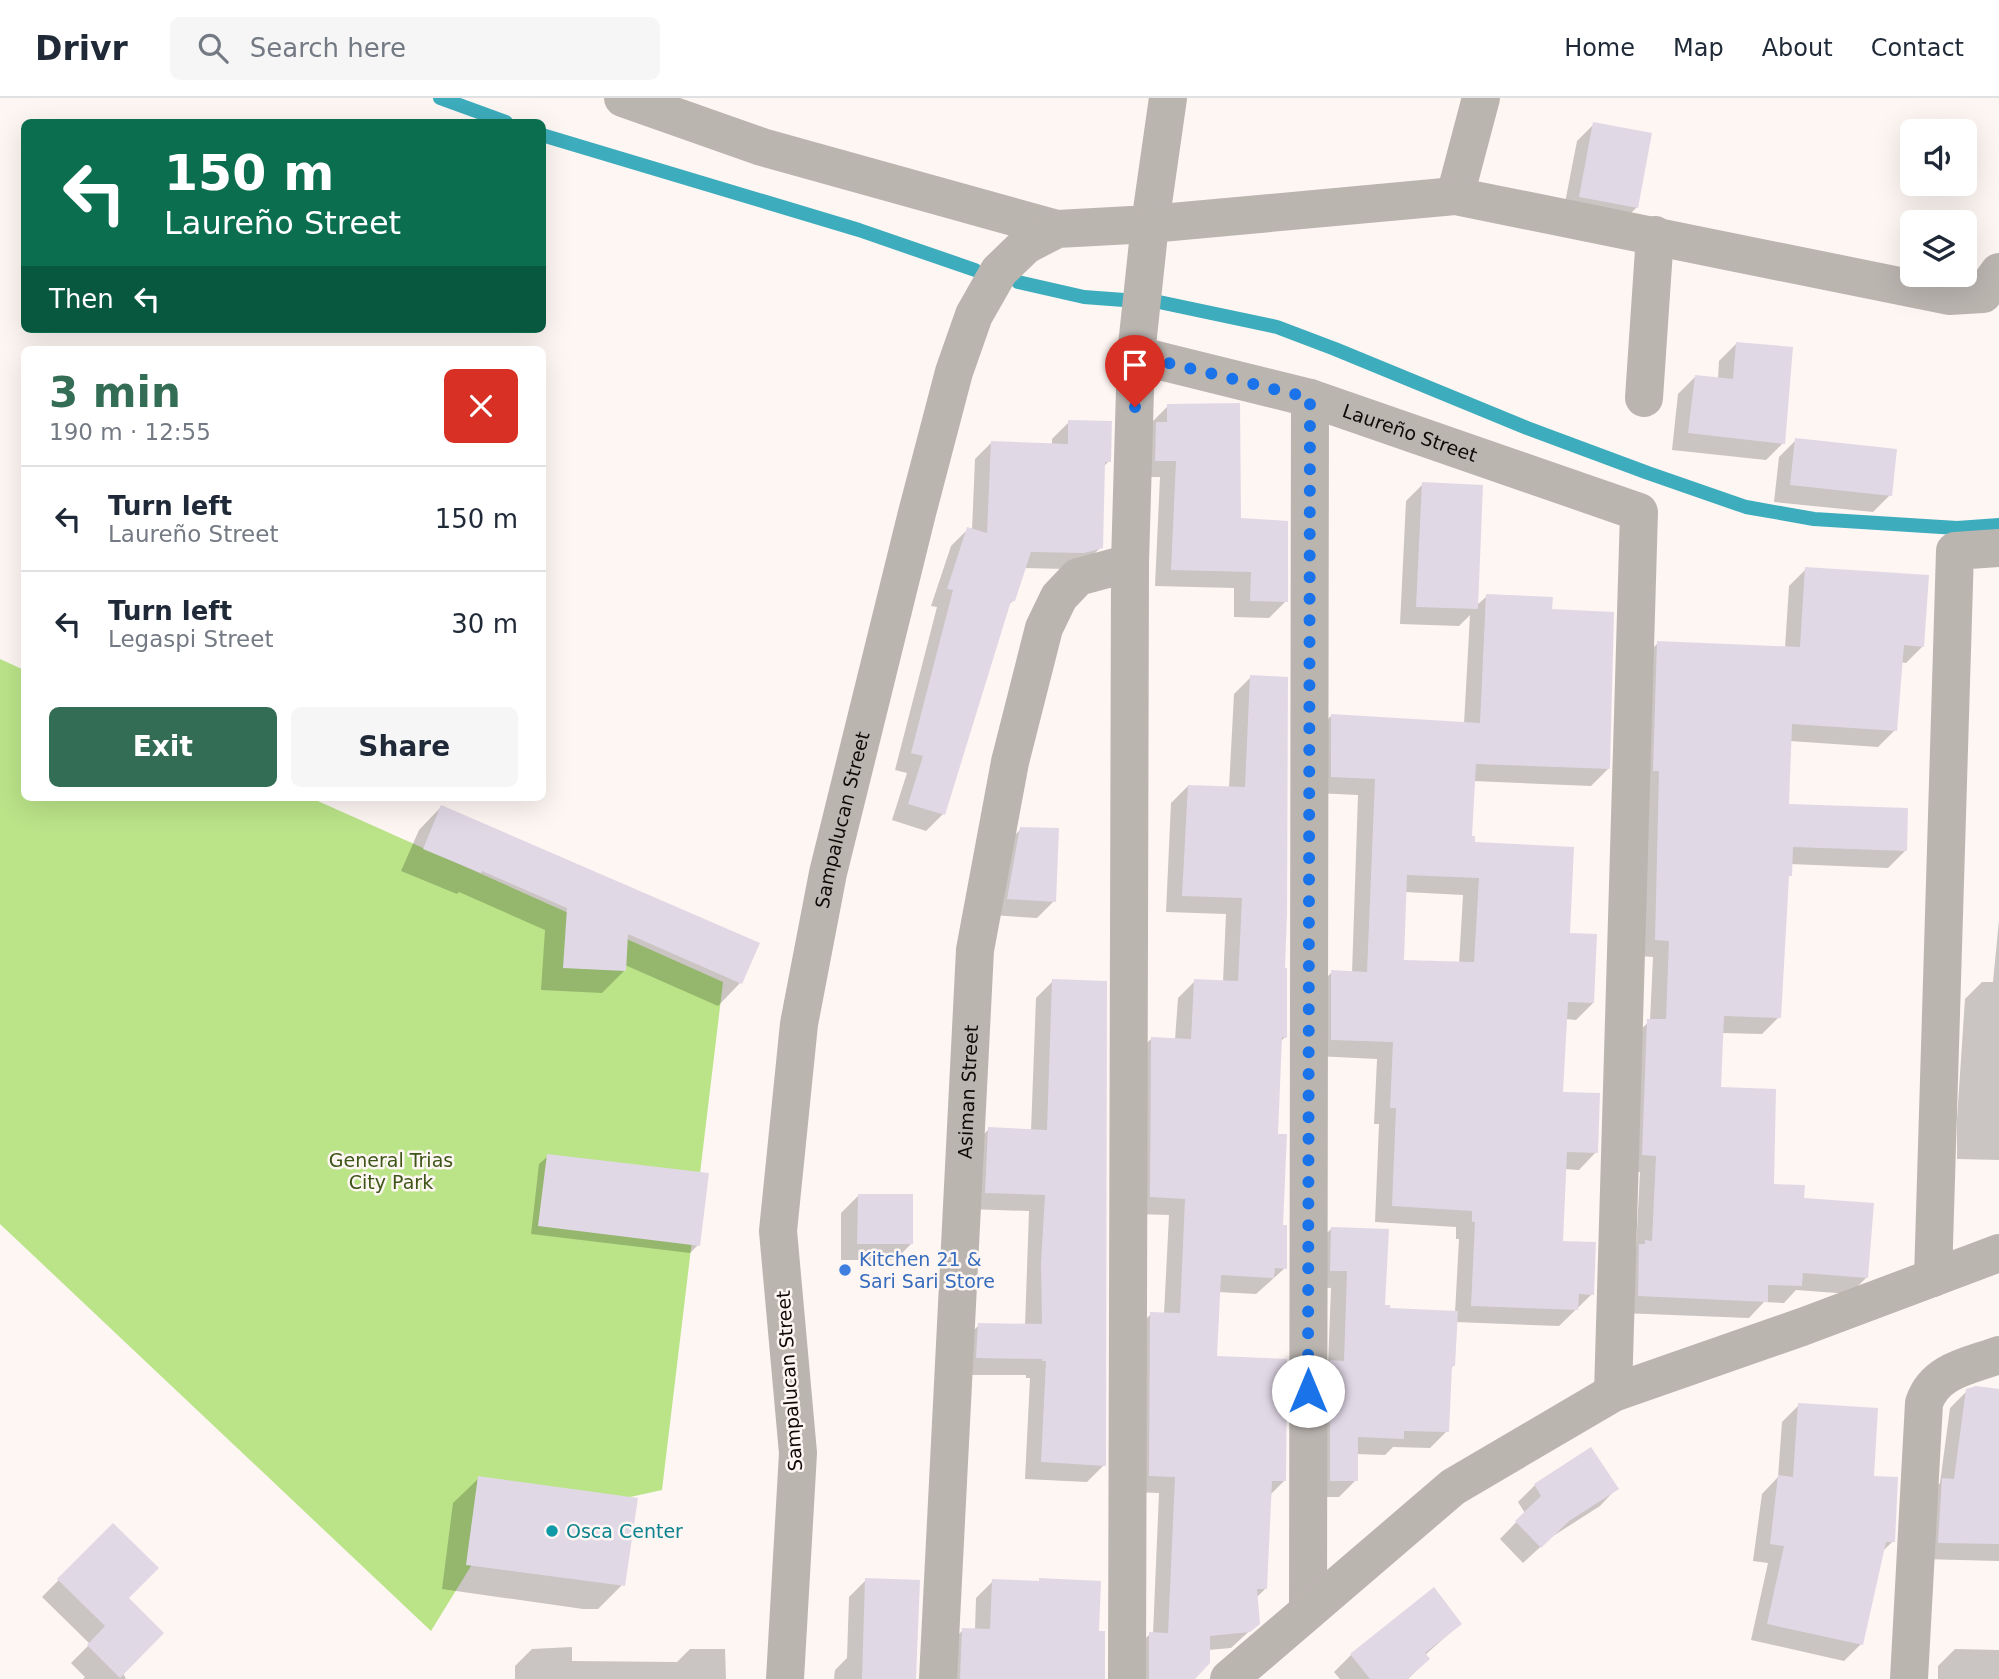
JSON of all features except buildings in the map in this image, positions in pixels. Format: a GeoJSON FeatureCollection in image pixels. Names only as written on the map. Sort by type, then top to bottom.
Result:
{"type":"FeatureCollection","features":[{"type":"Feature","properties":{"kind":"street"},"geometry":{"type":"LineString","coordinates":[[623,98],[762,147],[1057,229]]}},
{"type":"Feature","properties":{"kind":"street"},"geometry":{"type":"LineString","coordinates":[[1127,1679],[1130,563],[1136,355],[1150,224],[1168,98]]}},
{"type":"Feature","properties":{"kind":"street"},"geometry":{"type":"LineString","coordinates":[[1455,196],[1481,98]]}},
{"type":"Feature","properties":{"kind":"street","name":"Sampalucan Street"},"geometry":{"type":"LineString","coordinates":[[785,1679],[798,1453],[778,1231],[799,1024],[828,873],[954,372],[974,315],[999,271],[1026,245],[1057,229],[1150,224],[1455,196],[1949,296],[1983,294],[1999,272]]}},
{"type":"Feature","properties":{"kind":"street"},"geometry":{"type":"LineString","coordinates":[[1644,397],[1655,235]]}},
{"type":"Feature","properties":{"kind":"street","name":"Laureño Street"},"geometry":{"type":"LineString","coordinates":[[1136,355],[1310,398],[1639,512],[1613,1393]]}},
{"type":"Feature","properties":{"kind":"street"},"geometry":{"type":"LineString","coordinates":[[1308,1611],[1310,398]]}},
{"type":"Feature","properties":{"kind":"street"},"geometry":{"type":"LineString","coordinates":[[1933,1278],[1955,551],[1999,548]]}},
{"type":"Feature","properties":{"kind":"street","name":"Asiman Street"},"geometry":{"type":"LineString","coordinates":[[938,1679],[975,950],[1010,762],[1044,628],[1059,597],[1078,577],[1130,563]]}},
{"type":"Feature","properties":{"kind":"street"},"geometry":{"type":"LineString","coordinates":[[1229,1679],[1453,1487],[1613,1393],[1802,1327],[1999,1253]]}},
{"type":"Feature","properties":{"kind":"street"},"geometry":{"type":"LineString","coordinates":[[1909,1679],[1924,1403],[1929,1389],[1941,1377],[1999,1355]]}},
{"type":"Feature","properties":{"kind":"green space","name":"General Trias City Park"},"geometry":{"type":"Polygon","coordinates":[[[0,659],[21,669],[21,801],[318,801],[723,982],[662,1490],[495,1527],[431,1631],[0,1224],[0,659]]]}},
{"type":"Feature","properties":{"kind":"waterway"},"geometry":{"type":"LineString","coordinates":[[440,98],[498,119]]}},
{"type":"Feature","properties":{"kind":"waterway"},"geometry":{"type":"LineString","coordinates":[[546,136],[859,230],[975,270]]}},
{"type":"Feature","properties":{"kind":"waterway"},"geometry":{"type":"LineString","coordinates":[[1018,282],[1084,297],[1124,300]]}},
{"type":"Feature","properties":{"kind":"waterway"},"geometry":{"type":"LineString","coordinates":[[1159,302],[1277,327],[1527,428],[1746,507],[1814,519],[1957,528],[1999,525]]}},
{"type":"Feature","properties":{"kind":"place","name":"Kitchen 21 & Sari Sari Store"},"geometry":{"type":"Point","coordinates":[845,1270]}},
{"type":"Feature","properties":{"kind":"place","name":"Osca Center"},"geometry":{"type":"Point","coordinates":[552,1531]}},
{"type":"Feature","properties":{"kind":"route"},"geometry":{"type":"LineString","coordinates":[[1135,407],[1136,355],[1310,398],[1308,1391]]}}]}
